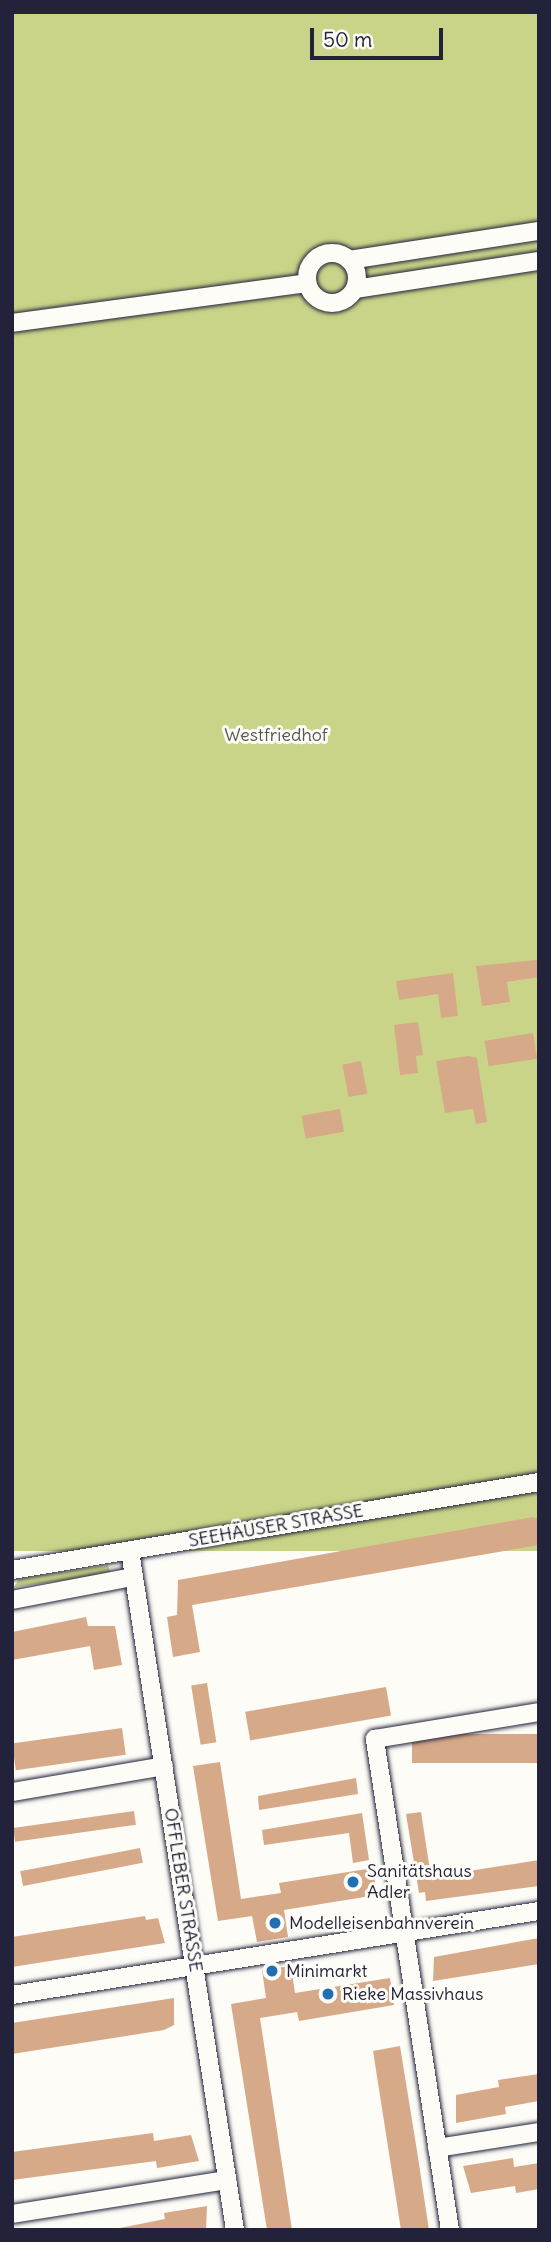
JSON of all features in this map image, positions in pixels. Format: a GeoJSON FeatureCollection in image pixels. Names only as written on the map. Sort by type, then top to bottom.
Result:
{"type":"FeatureCollection","features":[{"type":"Feature","properties":{"kind":"street"},"geometry":{"type":"LineString","coordinates":[[349,260],[539,231]]}},
{"type":"Feature","properties":{"kind":"street"},"geometry":{"type":"LineString","coordinates":[[355,289],[356,275],[349,260],[340,254],[323,254],[309,267],[307,283],[315,298],[327,303],[343,301],[355,289],[539,261]]}},
{"type":"Feature","properties":{"kind":"street"},"geometry":{"type":"LineString","coordinates":[[12,323],[307,283]]}},
{"type":"Feature","properties":{"kind":"street","name":"SEEHÄUSER STRASSE"},"geometry":{"type":"LineString","coordinates":[[12,1570],[539,1482]]}},
{"type":"Feature","properties":{"kind":"street","name":"OFFLEBER STRASSE"},"geometry":{"type":"LineString","coordinates":[[130,1551],[235,2230]]}},
{"type":"Feature","properties":{"kind":"street"},"geometry":{"type":"LineString","coordinates":[[12,1600],[133,1577]]}},
{"type":"Feature","properties":{"kind":"street"},"geometry":{"type":"LineString","coordinates":[[450,2230],[375,1739],[539,1712]]}},
{"type":"Feature","properties":{"kind":"street"},"geometry":{"type":"LineString","coordinates":[[12,1792],[164,1766]]}},
{"type":"Feature","properties":{"kind":"street"},"geometry":{"type":"LineString","coordinates":[[12,1996],[539,1911]]}},
{"type":"Feature","properties":{"kind":"street"},"geometry":{"type":"LineString","coordinates":[[437,2148],[539,2132]]}},
{"type":"Feature","properties":{"kind":"street"},"geometry":{"type":"LineString","coordinates":[[12,2214],[227,2180]]}},
{"type":"Feature","properties":{"kind":"green space","name":"Westfriedhof"},"geometry":{"type":"Polygon","coordinates":[[[12,12],[539,12],[539,1551],[12,1551],[12,12]]]}},
{"type":"Feature","properties":{"kind":"green space"},"geometry":{"type":"Polygon","coordinates":[[[108,1565],[111,1574],[14,1587],[19,1579],[108,1565]]]}},
{"type":"Feature","properties":{"kind":"building"},"geometry":{"type":"Polygon","coordinates":[[[537,960],[539,977],[507,982],[510,1002],[482,1006],[476,966],[537,960]]]}},
{"type":"Feature","properties":{"kind":"building"},"geometry":{"type":"Polygon","coordinates":[[[453,973],[458,1016],[441,1018],[438,994],[399,1000],[396,981],[453,973]]]}},
{"type":"Feature","properties":{"kind":"building"},"geometry":{"type":"Polygon","coordinates":[[[418,1022],[423,1055],[416,1056],[418,1073],[400,1075],[394,1025],[418,1022]]]}},
{"type":"Feature","properties":{"kind":"building"},"geometry":{"type":"Polygon","coordinates":[[[533,1033],[537,1059],[489,1066],[485,1041],[533,1033]]]}},
{"type":"Feature","properties":{"kind":"building"},"geometry":{"type":"Polygon","coordinates":[[[468,1056],[477,1058],[487,1122],[476,1124],[473,1109],[445,1113],[436,1061],[468,1056]]]}},
{"type":"Feature","properties":{"kind":"building"},"geometry":{"type":"Polygon","coordinates":[[[361,1061],[367,1093],[349,1097],[342,1065],[361,1061]]]}},
{"type":"Feature","properties":{"kind":"building"},"geometry":{"type":"Polygon","coordinates":[[[340,1109],[344,1132],[306,1138],[302,1116],[340,1109]]]}},
{"type":"Feature","properties":{"kind":"building"},"geometry":{"type":"Polygon","coordinates":[[[533,1517],[539,1519],[539,1545],[192,1605],[200,1652],[173,1657],[167,1617],[177,1615],[178,1580],[533,1517]]]}},
{"type":"Feature","properties":{"kind":"building"},"geometry":{"type":"Polygon","coordinates":[[[86,1617],[88,1626],[115,1626],[122,1665],[94,1670],[90,1646],[12,1660],[12,1632],[86,1617]]]}},
{"type":"Feature","properties":{"kind":"building"},"geometry":{"type":"Polygon","coordinates":[[[207,1683],[216,1742],[201,1745],[191,1686],[207,1683]]]}},
{"type":"Feature","properties":{"kind":"building"},"geometry":{"type":"Polygon","coordinates":[[[386,1687],[391,1716],[250,1740],[245,1712],[386,1687]]]}},
{"type":"Feature","properties":{"kind":"building"},"geometry":{"type":"Polygon","coordinates":[[[122,1728],[126,1755],[16,1770],[12,1743],[122,1728]]]}},
{"type":"Feature","properties":{"kind":"building"},"geometry":{"type":"Polygon","coordinates":[[[412,1734],[539,1734],[539,1763],[412,1763],[412,1734]]]}},
{"type":"Feature","properties":{"kind":"building"},"geometry":{"type":"Polygon","coordinates":[[[220,1762],[241,1899],[281,1893],[279,1883],[373,1868],[377,1895],[284,1910],[288,1937],[257,1942],[252,1916],[218,1921],[193,1766],[220,1762]]]}},
{"type":"Feature","properties":{"kind":"building"},"geometry":{"type":"Polygon","coordinates":[[[356,1778],[358,1794],[259,1810],[258,1796],[356,1778]]]}},
{"type":"Feature","properties":{"kind":"building"},"geometry":{"type":"Polygon","coordinates":[[[134,1811],[136,1825],[15,1842],[13,1828],[134,1811]]]}},
{"type":"Feature","properties":{"kind":"building"},"geometry":{"type":"Polygon","coordinates":[[[421,1812],[431,1877],[539,1860],[539,1886],[426,1901],[425,1892],[419,1893],[406,1814],[421,1812]]]}},
{"type":"Feature","properties":{"kind":"building"},"geometry":{"type":"Polygon","coordinates":[[[362,1813],[369,1860],[353,1863],[349,1833],[264,1845],[262,1830],[362,1813]]]}},
{"type":"Feature","properties":{"kind":"building"},"geometry":{"type":"Polygon","coordinates":[[[140,1848],[143,1863],[23,1886],[20,1871],[140,1848]]]}},
{"type":"Feature","properties":{"kind":"building"},"geometry":{"type":"Polygon","coordinates":[[[145,1916],[146,1920],[158,1918],[165,1943],[12,1967],[12,1937],[145,1916]]]}},
{"type":"Feature","properties":{"kind":"building"},"geometry":{"type":"Polygon","coordinates":[[[539,1938],[539,1964],[433,1981],[434,1957],[539,1938]]]}},
{"type":"Feature","properties":{"kind":"building"},"geometry":{"type":"Polygon","coordinates":[[[291,1966],[295,1993],[390,1978],[394,2005],[299,2021],[297,2012],[260,2018],[292,2230],[267,2230],[231,2004],[266,1998],[262,1970],[291,1966]]]}},
{"type":"Feature","properties":{"kind":"building"},"geometry":{"type":"Polygon","coordinates":[[[174,1998],[174,2025],[164,2030],[12,2054],[12,2023],[174,1998]]]}},
{"type":"Feature","properties":{"kind":"building"},"geometry":{"type":"Polygon","coordinates":[[[400,2046],[429,2230],[401,2230],[373,2051],[400,2046]]]}},
{"type":"Feature","properties":{"kind":"building"},"geometry":{"type":"Polygon","coordinates":[[[539,2074],[539,2101],[505,2107],[506,2114],[456,2123],[456,2095],[499,2087],[498,2080],[539,2074]]]}},
{"type":"Feature","properties":{"kind":"building"},"geometry":{"type":"Polygon","coordinates":[[[153,2133],[154,2141],[191,2135],[199,2161],[157,2168],[156,2161],[12,2180],[12,2152],[153,2133]]]}},
{"type":"Feature","properties":{"kind":"building"},"geometry":{"type":"Polygon","coordinates":[[[513,2158],[514,2167],[539,2163],[539,2189],[516,2193],[515,2186],[471,2193],[463,2166],[513,2158]]]}},
{"type":"Feature","properties":{"kind":"building"},"geometry":{"type":"Polygon","coordinates":[[[207,2206],[206,2230],[110,2230],[165,2219],[164,2213],[207,2206]]]}},
{"type":"Feature","properties":{"kind":"place","name":"Sanitätshaus Adler"},"geometry":{"type":"Point","coordinates":[353,1882]}},
{"type":"Feature","properties":{"kind":"place","name":"Modelleisenbahnverein"},"geometry":{"type":"Point","coordinates":[275,1923]}},
{"type":"Feature","properties":{"kind":"place","name":"Minimarkt"},"geometry":{"type":"Point","coordinates":[272,1971]}},
{"type":"Feature","properties":{"kind":"place","name":"Rieke Massivhaus"},"geometry":{"type":"Point","coordinates":[328,1994]}}]}
